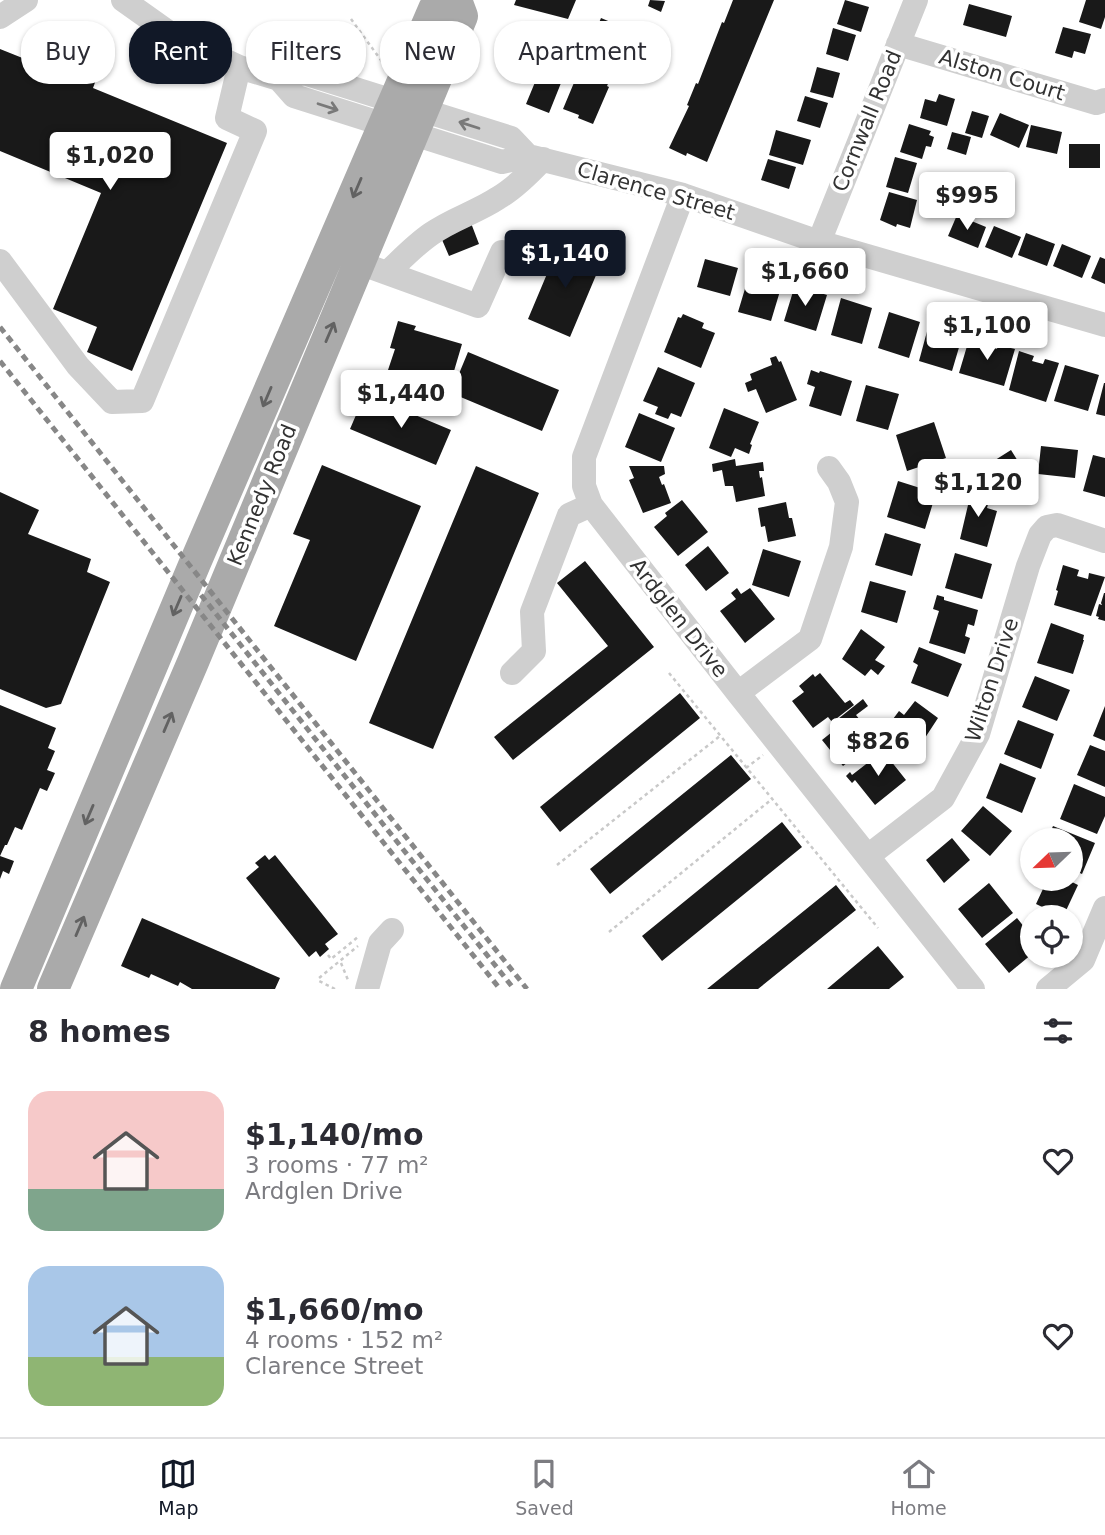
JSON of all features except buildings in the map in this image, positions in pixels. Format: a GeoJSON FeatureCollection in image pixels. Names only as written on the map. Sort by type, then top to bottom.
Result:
{"type":"FeatureCollection","features":[{"type":"Feature","properties":{"kind":"main road"},"geometry":{"type":"LineString","coordinates":[[404,118],[434,9],[450,0]]}},
{"type":"Feature","properties":{"kind":"main road","name":"Kennedy Road"},"geometry":{"type":"LineString","coordinates":[[16,989],[195,563],[404,118],[462,16],[456,0]]}},
{"type":"Feature","properties":{"kind":"main road","name":"Kennedy Road"},"geometry":{"type":"LineString","coordinates":[[53,989],[280,451],[373,267],[404,118]]}},
{"type":"Feature","properties":{"kind":"street"},"geometry":{"type":"LineString","coordinates":[[0,17],[26,0]]}},
{"type":"Feature","properties":{"kind":"street","name":"Clarence Street"},"geometry":{"type":"LineString","coordinates":[[123,0],[178,39],[239,67],[279,79],[294,96],[404,118],[502,162],[536,158],[683,195],[819,242],[1105,325]]}},
{"type":"Feature","properties":{"kind":"street","name":"Cornwall Road"},"geometry":{"type":"LineString","coordinates":[[819,242],[916,0]]}},
{"type":"Feature","properties":{"kind":"street","name":"Alston Court"},"geometry":{"type":"LineString","coordinates":[[898,44],[1096,103],[1105,100]]}},
{"type":"Feature","properties":{"kind":"street"},"geometry":{"type":"LineString","coordinates":[[0,261],[78,366],[112,402],[142,401],[256,131],[227,118],[239,67]]}},
{"type":"Feature","properties":{"kind":"street"},"geometry":{"type":"LineString","coordinates":[[373,267],[500,197],[522,181],[536,158]]}},
{"type":"Feature","properties":{"kind":"street","name":"Ardglen Drive"},"geometry":{"type":"LineString","coordinates":[[683,195],[584,457],[584,486],[591,505],[972,989]]}},
{"type":"Feature","properties":{"kind":"street"},"geometry":{"type":"LineString","coordinates":[[373,267],[478,306],[502,251]]}},
{"type":"Feature","properties":{"kind":"street"},"geometry":{"type":"LineString","coordinates":[[738,694],[810,639],[841,547],[847,502],[839,482],[829,468]]}},
{"type":"Feature","properties":{"kind":"street"},"geometry":{"type":"LineString","coordinates":[[512,673],[534,651],[532,612],[569,515],[591,505]]}},
{"type":"Feature","properties":{"kind":"street","name":"Wilton Drive"},"geometry":{"type":"LineString","coordinates":[[868,856],[943,798],[978,734],[1028,566],[1040,535],[1047,527],[1057,526],[1105,541]]}},
{"type":"Feature","properties":{"kind":"street"},"geometry":{"type":"LineString","coordinates":[[1048,989],[1083,961],[1105,908]]}},
{"type":"Feature","properties":{"kind":"street"},"geometry":{"type":"LineString","coordinates":[[358,985],[380,943],[392,930]]}},
{"type":"Feature","properties":{"kind":"path"},"geometry":{"type":"LineString","coordinates":[[351,19],[380,59]]}},
{"type":"Feature","properties":{"kind":"path"},"geometry":{"type":"LineString","coordinates":[[669,673],[878,928]]}},
{"type":"Feature","properties":{"kind":"path"},"geometry":{"type":"LineString","coordinates":[[557,865],[720,736]]}},
{"type":"Feature","properties":{"kind":"path"},"geometry":{"type":"LineString","coordinates":[[746,768],[769,751]]}},
{"type":"Feature","properties":{"kind":"path"},"geometry":{"type":"LineString","coordinates":[[609,932],[772,799]]}},
{"type":"Feature","properties":{"kind":"path"},"geometry":{"type":"LineString","coordinates":[[328,955],[331,959],[358,937],[362,943],[319,978],[323,984],[335,989]]}},
{"type":"Feature","properties":{"kind":"path"},"geometry":{"type":"LineString","coordinates":[[341,963],[358,985]]}},
{"type":"Feature","properties":{"kind":"railway"},"geometry":{"type":"LineString","coordinates":[[0,327],[527,989]]}},
{"type":"Feature","properties":{"kind":"railway"},"geometry":{"type":"LineString","coordinates":[[0,361],[500,989]]}},
{"type":"Feature","properties":{"kind":"railway"},"geometry":{"type":"LineString","coordinates":[[201,595],[514,989]]}}]}
